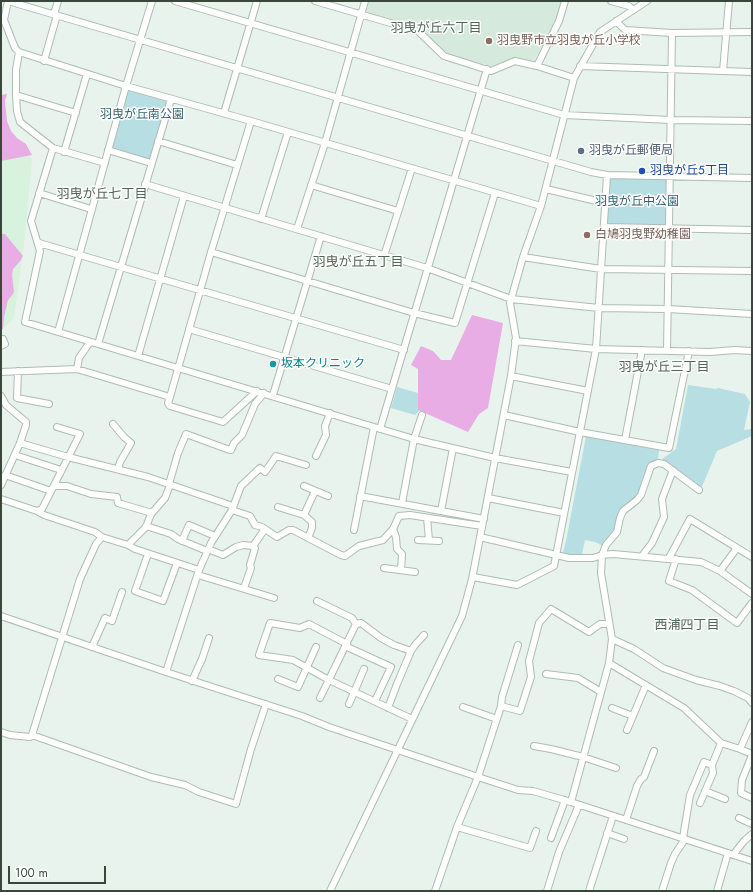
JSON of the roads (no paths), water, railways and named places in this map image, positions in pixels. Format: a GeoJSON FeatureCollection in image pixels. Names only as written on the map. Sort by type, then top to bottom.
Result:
{"type":"FeatureCollection","features":[{"type":"Feature","properties":{"kind":"street"},"geometry":{"type":"LineString","coordinates":[[541,206],[224,113],[126,86],[19,52],[15,48],[4,20],[8,1],[591,172],[607,175],[752,178]]}},
{"type":"Feature","properties":{"kind":"street"},"geometry":{"type":"LineString","coordinates":[[44,61],[56,15],[58,1]]}},
{"type":"Feature","properties":{"kind":"street"},"geometry":{"type":"LineString","coordinates":[[58,332],[91,209],[152,1]]}},
{"type":"Feature","properties":{"kind":"street"},"geometry":{"type":"LineString","coordinates":[[175,1],[564,115],[671,120],[752,121]]}},
{"type":"Feature","properties":{"kind":"street"},"geometry":{"type":"LineString","coordinates":[[224,113],[257,1]]}},
{"type":"Feature","properties":{"kind":"street"},"geometry":{"type":"LineString","coordinates":[[315,1],[418,31],[444,56],[491,71],[515,61],[537,66],[574,78]]}},
{"type":"Feature","properties":{"kind":"street"},"geometry":{"type":"LineString","coordinates":[[297,230],[325,143],[365,1]]}},
{"type":"Feature","properties":{"kind":"street"},"geometry":{"type":"LineString","coordinates":[[537,66],[559,21],[565,1]]}},
{"type":"Feature","properties":{"kind":"street"},"geometry":{"type":"LineString","coordinates":[[611,1],[629,6],[633,10]]}},
{"type":"Feature","properties":{"kind":"street"},"geometry":{"type":"LineString","coordinates":[[330,891],[462,616],[473,576],[511,376],[515,341],[510,303],[523,257],[541,206],[554,162],[574,78],[600,32],[647,1]]}},
{"type":"Feature","properties":{"kind":"street"},"geometry":{"type":"LineString","coordinates":[[723,71],[729,1]]}},
{"type":"Feature","properties":{"kind":"street"},"geometry":{"type":"LineString","coordinates":[[616,21],[626,30],[672,32],[752,32]]}},
{"type":"Feature","properties":{"kind":"street"},"geometry":{"type":"LineString","coordinates":[[667,351],[667,270],[672,32]]}},
{"type":"Feature","properties":{"kind":"street"},"geometry":{"type":"LineString","coordinates":[[19,52],[16,70],[16,95],[17,111],[20,122],[53,148],[105,163]]}},
{"type":"Feature","properties":{"kind":"street"},"geometry":{"type":"LineString","coordinates":[[580,66],[752,72]]}},
{"type":"Feature","properties":{"kind":"street"},"geometry":{"type":"LineString","coordinates":[[354,530],[360,496],[377,428],[392,389],[404,350],[487,69]]}},
{"type":"Feature","properties":{"kind":"street"},"geometry":{"type":"LineString","coordinates":[[64,152],[87,74]]}},
{"type":"Feature","properties":{"kind":"street"},"geometry":{"type":"LineString","coordinates":[[16,95],[76,113]]}},
{"type":"Feature","properties":{"kind":"street"},"geometry":{"type":"LineString","coordinates":[[98,344],[171,99]]}},
{"type":"Feature","properties":{"kind":"street"},"geometry":{"type":"LineString","coordinates":[[251,121],[211,252],[168,403],[170,406],[223,422],[257,391]]}},
{"type":"Feature","properties":{"kind":"street"},"geometry":{"type":"LineString","coordinates":[[261,219],[288,132]]}},
{"type":"Feature","properties":{"kind":"street"},"geometry":{"type":"LineString","coordinates":[[158,141],[237,165]]}},
{"type":"Feature","properties":{"kind":"street"},"geometry":{"type":"LineString","coordinates":[[53,148],[31,221],[40,251],[25,322],[273,395],[414,439],[495,458],[572,472]]}},
{"type":"Feature","properties":{"kind":"street"},"geometry":{"type":"LineString","coordinates":[[108,150],[151,163]]}},
{"type":"Feature","properties":{"kind":"street"},"geometry":{"type":"LineString","coordinates":[[384,256],[412,168]]}},
{"type":"Feature","properties":{"kind":"street"},"geometry":{"type":"LineString","coordinates":[[473,576],[517,585],[554,566],[596,349],[607,175]]}},
{"type":"Feature","properties":{"kind":"street"},"geometry":{"type":"LineString","coordinates":[[145,184],[427,268],[511,299],[599,308],[668,309],[752,314]]}},
{"type":"Feature","properties":{"kind":"street"},"geometry":{"type":"LineString","coordinates":[[311,185],[398,212]]}},
{"type":"Feature","properties":{"kind":"street"},"geometry":{"type":"LineString","coordinates":[[546,189],[605,202]]}},
{"type":"Feature","properties":{"kind":"street"},"geometry":{"type":"LineString","coordinates":[[39,193],[91,209]]}},
{"type":"Feature","properties":{"kind":"street"},"geometry":{"type":"LineString","coordinates":[[211,252],[414,313],[455,323],[495,193]]}},
{"type":"Feature","properties":{"kind":"street"},"geometry":{"type":"LineString","coordinates":[[138,356],[184,196]]}},
{"type":"Feature","properties":{"kind":"street"},"geometry":{"type":"LineString","coordinates":[[604,227],[752,230]]}},
{"type":"Feature","properties":{"kind":"street"},"geometry":{"type":"LineString","coordinates":[[273,395],[320,236]]}},
{"type":"Feature","properties":{"kind":"street"},"geometry":{"type":"LineString","coordinates":[[38,243],[404,350]]}},
{"type":"Feature","properties":{"kind":"street"},"geometry":{"type":"LineString","coordinates":[[523,257],[601,269],[752,271]]}},
{"type":"Feature","properties":{"kind":"street"},"geometry":{"type":"LineString","coordinates":[[189,329],[392,389]]}},
{"type":"Feature","properties":{"kind":"street"},"geometry":{"type":"LineString","coordinates":[[1,346],[5,344],[3,339]]}},
{"type":"Feature","properties":{"kind":"street"},"geometry":{"type":"LineString","coordinates":[[515,341],[596,349],[710,352],[735,350],[752,351]]}},
{"type":"Feature","properties":{"kind":"street"},"geometry":{"type":"LineString","coordinates":[[77,369],[79,358],[90,342]]}},
{"type":"Feature","properties":{"kind":"street"},"geometry":{"type":"LineString","coordinates":[[625,440],[642,350]]}},
{"type":"Feature","properties":{"kind":"street"},"geometry":{"type":"LineString","coordinates":[[504,415],[580,432],[669,448],[689,351]]}},
{"type":"Feature","properties":{"kind":"street"},"geometry":{"type":"LineString","coordinates":[[1,372],[77,369],[170,396]]}},
{"type":"Feature","properties":{"kind":"street"},"geometry":{"type":"LineString","coordinates":[[18,371],[17,398],[49,404]]}},
{"type":"Feature","properties":{"kind":"street"},"geometry":{"type":"LineString","coordinates":[[511,376],[588,391]]}},
{"type":"Feature","properties":{"kind":"street"},"geometry":{"type":"LineString","coordinates":[[128,545],[146,526],[152,513],[165,498],[170,485],[178,452],[186,434],[231,450],[234,443],[242,435],[255,404],[264,393]]}},
{"type":"Feature","properties":{"kind":"street"},"geometry":{"type":"LineString","coordinates":[[1,396],[6,405],[26,422],[20,443],[1,485]]}},
{"type":"Feature","properties":{"kind":"street"},"geometry":{"type":"LineString","coordinates":[[316,456],[326,435],[326,426],[330,413]]}},
{"type":"Feature","properties":{"kind":"street"},"geometry":{"type":"LineString","coordinates":[[402,503],[414,439],[422,415]]}},
{"type":"Feature","properties":{"kind":"street"},"geometry":{"type":"LineString","coordinates":[[113,424],[131,443],[120,462],[118,469]]}},
{"type":"Feature","properties":{"kind":"street"},"geometry":{"type":"LineString","coordinates":[[38,511],[42,509],[80,434],[57,427]]}},
{"type":"Feature","properties":{"kind":"street"},"geometry":{"type":"LineString","coordinates":[[20,443],[68,457],[148,477],[250,516],[255,525],[277,537],[289,530],[293,530],[345,556],[359,546],[383,540],[393,528],[399,516],[410,515],[427,518],[483,522]]}},
{"type":"Feature","properties":{"kind":"street"},"geometry":{"type":"LineString","coordinates":[[441,511],[453,448]]}},
{"type":"Feature","properties":{"kind":"street"},"geometry":{"type":"LineString","coordinates":[[15,455],[61,470]]}},
{"type":"Feature","properties":{"kind":"street"},"geometry":{"type":"LineString","coordinates":[[166,672],[199,572],[215,536],[232,508],[241,486],[260,468],[265,472],[276,456],[306,465]]}},
{"type":"Feature","properties":{"kind":"street"},"geometry":{"type":"LineString","coordinates":[[551,838],[568,801],[583,757],[609,663],[612,639],[601,573],[602,555],[606,545],[617,532],[623,511],[641,495],[651,466],[658,463],[664,464],[699,490]]}},
{"type":"Feature","properties":{"kind":"street"},"geometry":{"type":"LineString","coordinates":[[642,556],[652,543],[664,517],[662,499],[673,470]]}},
{"type":"Feature","properties":{"kind":"street"},"geometry":{"type":"LineString","coordinates":[[5,476],[52,488],[67,486],[91,494],[117,497],[118,503],[152,513]]}},
{"type":"Feature","properties":{"kind":"street"},"geometry":{"type":"LineString","coordinates":[[304,486],[328,496]]}},
{"type":"Feature","properties":{"kind":"street"},"geometry":{"type":"LineString","coordinates":[[304,515],[315,491]]}},
{"type":"Feature","properties":{"kind":"street"},"geometry":{"type":"LineString","coordinates":[[360,496],[441,511],[483,522]]}},
{"type":"Feature","properties":{"kind":"street"},"geometry":{"type":"LineString","coordinates":[[488,498],[564,514]]}},
{"type":"Feature","properties":{"kind":"street"},"geometry":{"type":"LineString","coordinates":[[1,499],[38,511],[44,516],[95,532],[102,537],[128,545],[136,550],[176,563],[223,584],[244,588],[274,598]]}},
{"type":"Feature","properties":{"kind":"street"},"geometry":{"type":"LineString","coordinates":[[278,507],[304,515],[312,522],[312,528],[308,538]]}},
{"type":"Feature","properties":{"kind":"street"},"geometry":{"type":"LineString","coordinates":[[427,518],[429,540]]}},
{"type":"Feature","properties":{"kind":"street"},"geometry":{"type":"LineString","coordinates":[[752,557],[690,518],[673,558],[669,581],[692,590],[737,623],[752,603]]}},
{"type":"Feature","properties":{"kind":"street"},"geometry":{"type":"LineString","coordinates":[[182,541],[189,525],[215,536]]}},
{"type":"Feature","properties":{"kind":"street"},"geometry":{"type":"LineString","coordinates":[[146,526],[171,534],[182,541],[223,555],[236,547],[243,545],[254,546]]}},
{"type":"Feature","properties":{"kind":"street"},"geometry":{"type":"LineString","coordinates":[[393,528],[398,549],[402,554],[401,570]]}},
{"type":"Feature","properties":{"kind":"street"},"geometry":{"type":"LineString","coordinates":[[244,588],[251,568],[250,565],[255,548],[254,546],[264,529]]}},
{"type":"Feature","properties":{"kind":"street"},"geometry":{"type":"LineString","coordinates":[[32,735],[61,636],[84,567],[96,544],[102,537]]}},
{"type":"Feature","properties":{"kind":"street"},"geometry":{"type":"LineString","coordinates":[[480,537],[569,558],[593,558],[613,554],[673,558],[701,562],[720,571],[752,594]]}},
{"type":"Feature","properties":{"kind":"street"},"geometry":{"type":"LineString","coordinates":[[418,540],[439,541]]}},
{"type":"Feature","properties":{"kind":"street"},"geometry":{"type":"LineString","coordinates":[[720,571],[737,548]]}},
{"type":"Feature","properties":{"kind":"street"},"geometry":{"type":"LineString","coordinates":[[148,554],[136,591],[163,601],[176,563]]}},
{"type":"Feature","properties":{"kind":"street"},"geometry":{"type":"LineString","coordinates":[[384,568],[415,572]]}},
{"type":"Feature","properties":{"kind":"street"},"geometry":{"type":"LineString","coordinates":[[92,647],[105,618],[112,620],[122,592]]}},
{"type":"Feature","properties":{"kind":"street"},"geometry":{"type":"LineString","coordinates":[[317,601],[352,618],[356,624]]}},
{"type":"Feature","properties":{"kind":"street"},"geometry":{"type":"LineString","coordinates":[[501,706],[520,712],[531,677],[529,661],[539,623],[551,609],[589,632],[600,624],[609,624]]}},
{"type":"Feature","properties":{"kind":"street"},"geometry":{"type":"LineString","coordinates":[[1,616],[302,716],[329,727],[478,777],[518,790],[534,791],[568,801],[752,861]]}},
{"type":"Feature","properties":{"kind":"street"},"geometry":{"type":"LineString","coordinates":[[375,702],[391,667],[346,645],[309,624],[300,628],[270,623],[259,655],[293,660],[329,680],[375,702],[412,719]]}},
{"type":"Feature","properties":{"kind":"street"},"geometry":{"type":"LineString","coordinates":[[356,624],[361,623],[381,638],[394,645],[411,651]]}},
{"type":"Feature","properties":{"kind":"street"},"geometry":{"type":"LineString","coordinates":[[320,698],[356,624]]}},
{"type":"Feature","properties":{"kind":"street"},"geometry":{"type":"LineString","coordinates":[[388,708],[411,651],[424,635]]}},
{"type":"Feature","properties":{"kind":"street"},"geometry":{"type":"LineString","coordinates":[[192,680],[209,638]]}},
{"type":"Feature","properties":{"kind":"street"},"geometry":{"type":"LineString","coordinates":[[612,639],[634,649],[663,668],[696,680],[734,691],[748,698],[752,703]]}},
{"type":"Feature","properties":{"kind":"street"},"geometry":{"type":"LineString","coordinates":[[435,891],[457,828],[478,777],[501,706],[502,696],[518,645]]}},
{"type":"Feature","properties":{"kind":"street"},"geometry":{"type":"LineString","coordinates":[[278,679],[298,687],[316,647]]}},
{"type":"Feature","properties":{"kind":"street"},"geometry":{"type":"LineString","coordinates":[[609,663],[684,708],[721,743],[740,749],[752,755],[742,780],[741,793],[752,798]]}},
{"type":"Feature","properties":{"kind":"street"},"geometry":{"type":"LineString","coordinates":[[349,704],[364,669]]}},
{"type":"Feature","properties":{"kind":"street"},"geometry":{"type":"LineString","coordinates":[[546,674],[578,678],[601,692]]}},
{"type":"Feature","properties":{"kind":"street"},"geometry":{"type":"LineString","coordinates":[[627,730],[646,685]]}},
{"type":"Feature","properties":{"kind":"street"},"geometry":{"type":"LineString","coordinates":[[1,732],[10,735],[30,737],[32,735],[151,777],[185,785],[199,792],[236,804],[251,749],[266,704]]}},
{"type":"Feature","properties":{"kind":"street"},"geometry":{"type":"LineString","coordinates":[[463,707],[497,719]]}},
{"type":"Feature","properties":{"kind":"street"},"geometry":{"type":"LineString","coordinates":[[612,708],[633,716]]}},
{"type":"Feature","properties":{"kind":"street"},"geometry":{"type":"LineString","coordinates":[[740,749],[752,722]]}},
{"type":"Feature","properties":{"kind":"street"},"geometry":{"type":"LineString","coordinates":[[700,803],[713,773],[712,765],[721,743]]}},
{"type":"Feature","properties":{"kind":"street"},"geometry":{"type":"LineString","coordinates":[[534,746],[583,757],[616,768]]}},
{"type":"Feature","properties":{"kind":"street"},"geometry":{"type":"LineString","coordinates":[[626,820],[637,786],[640,779],[644,777],[654,750]]}},
{"type":"Feature","properties":{"kind":"street"},"geometry":{"type":"LineString","coordinates":[[662,891],[671,863],[684,839],[690,795],[704,762],[712,765]]}},
{"type":"Feature","properties":{"kind":"street"},"geometry":{"type":"LineString","coordinates":[[705,792],[725,800]]}},
{"type":"Feature","properties":{"kind":"street"},"geometry":{"type":"LineString","coordinates":[[547,891],[559,852],[579,805]]}},
{"type":"Feature","properties":{"kind":"street"},"geometry":{"type":"LineString","coordinates":[[591,891],[613,816]]}},
{"type":"Feature","properties":{"kind":"street"},"geometry":{"type":"LineString","coordinates":[[739,818],[752,824]]}},
{"type":"Feature","properties":{"kind":"street"},"geometry":{"type":"LineString","coordinates":[[457,828],[530,848],[536,831]]}},
{"type":"Feature","properties":{"kind":"street"},"geometry":{"type":"LineString","coordinates":[[607,833],[624,839]]}},
{"type":"Feature","properties":{"kind":"street"},"geometry":{"type":"LineString","coordinates":[[718,891],[731,854],[752,834]]}},
{"type":"Feature","properties":{"kind":"place","name":"羽曳野市立羽曳が丘小学校"},"geometry":{"type":"Point","coordinates":[489,41]}},
{"type":"Feature","properties":{"kind":"place","name":"羽曳が丘郵便局"},"geometry":{"type":"Point","coordinates":[581,151]}},
{"type":"Feature","properties":{"kind":"place","name":"羽曳が丘５丁目"},"geometry":{"type":"Point","coordinates":[642,171]}},
{"type":"Feature","properties":{"kind":"place","name":"白鳩羽曳野幼稚園"},"geometry":{"type":"Point","coordinates":[587,235]}},
{"type":"Feature","properties":{"kind":"place","name":"坂本クリニック"},"geometry":{"type":"Point","coordinates":[273,364]}},
{"type":"Feature","properties":{"kind":"district","name":"羽曳が丘六丁目"},"geometry":{"type":"Point","coordinates":[436,29]}},
{"type":"Feature","properties":{"kind":"district","name":"羽曳が丘七丁目"},"geometry":{"type":"Point","coordinates":[102,195]}},
{"type":"Feature","properties":{"kind":"district","name":"羽曳が丘五丁目"},"geometry":{"type":"Point","coordinates":[358,263]}},
{"type":"Feature","properties":{"kind":"district","name":"羽曳が丘三丁目"},"geometry":{"type":"Point","coordinates":[664,368]}},
{"type":"Feature","properties":{"kind":"district","name":"西浦四丁目"},"geometry":{"type":"Point","coordinates":[687,626]}},
{"type":"Feature","properties":{"kind":"park label","name":"羽曳が丘南公園"},"geometry":{"type":"Point","coordinates":[142,115]}},
{"type":"Feature","properties":{"kind":"park label","name":"羽曳が丘中公園"},"geometry":{"type":"Point","coordinates":[637,202]}}]}
